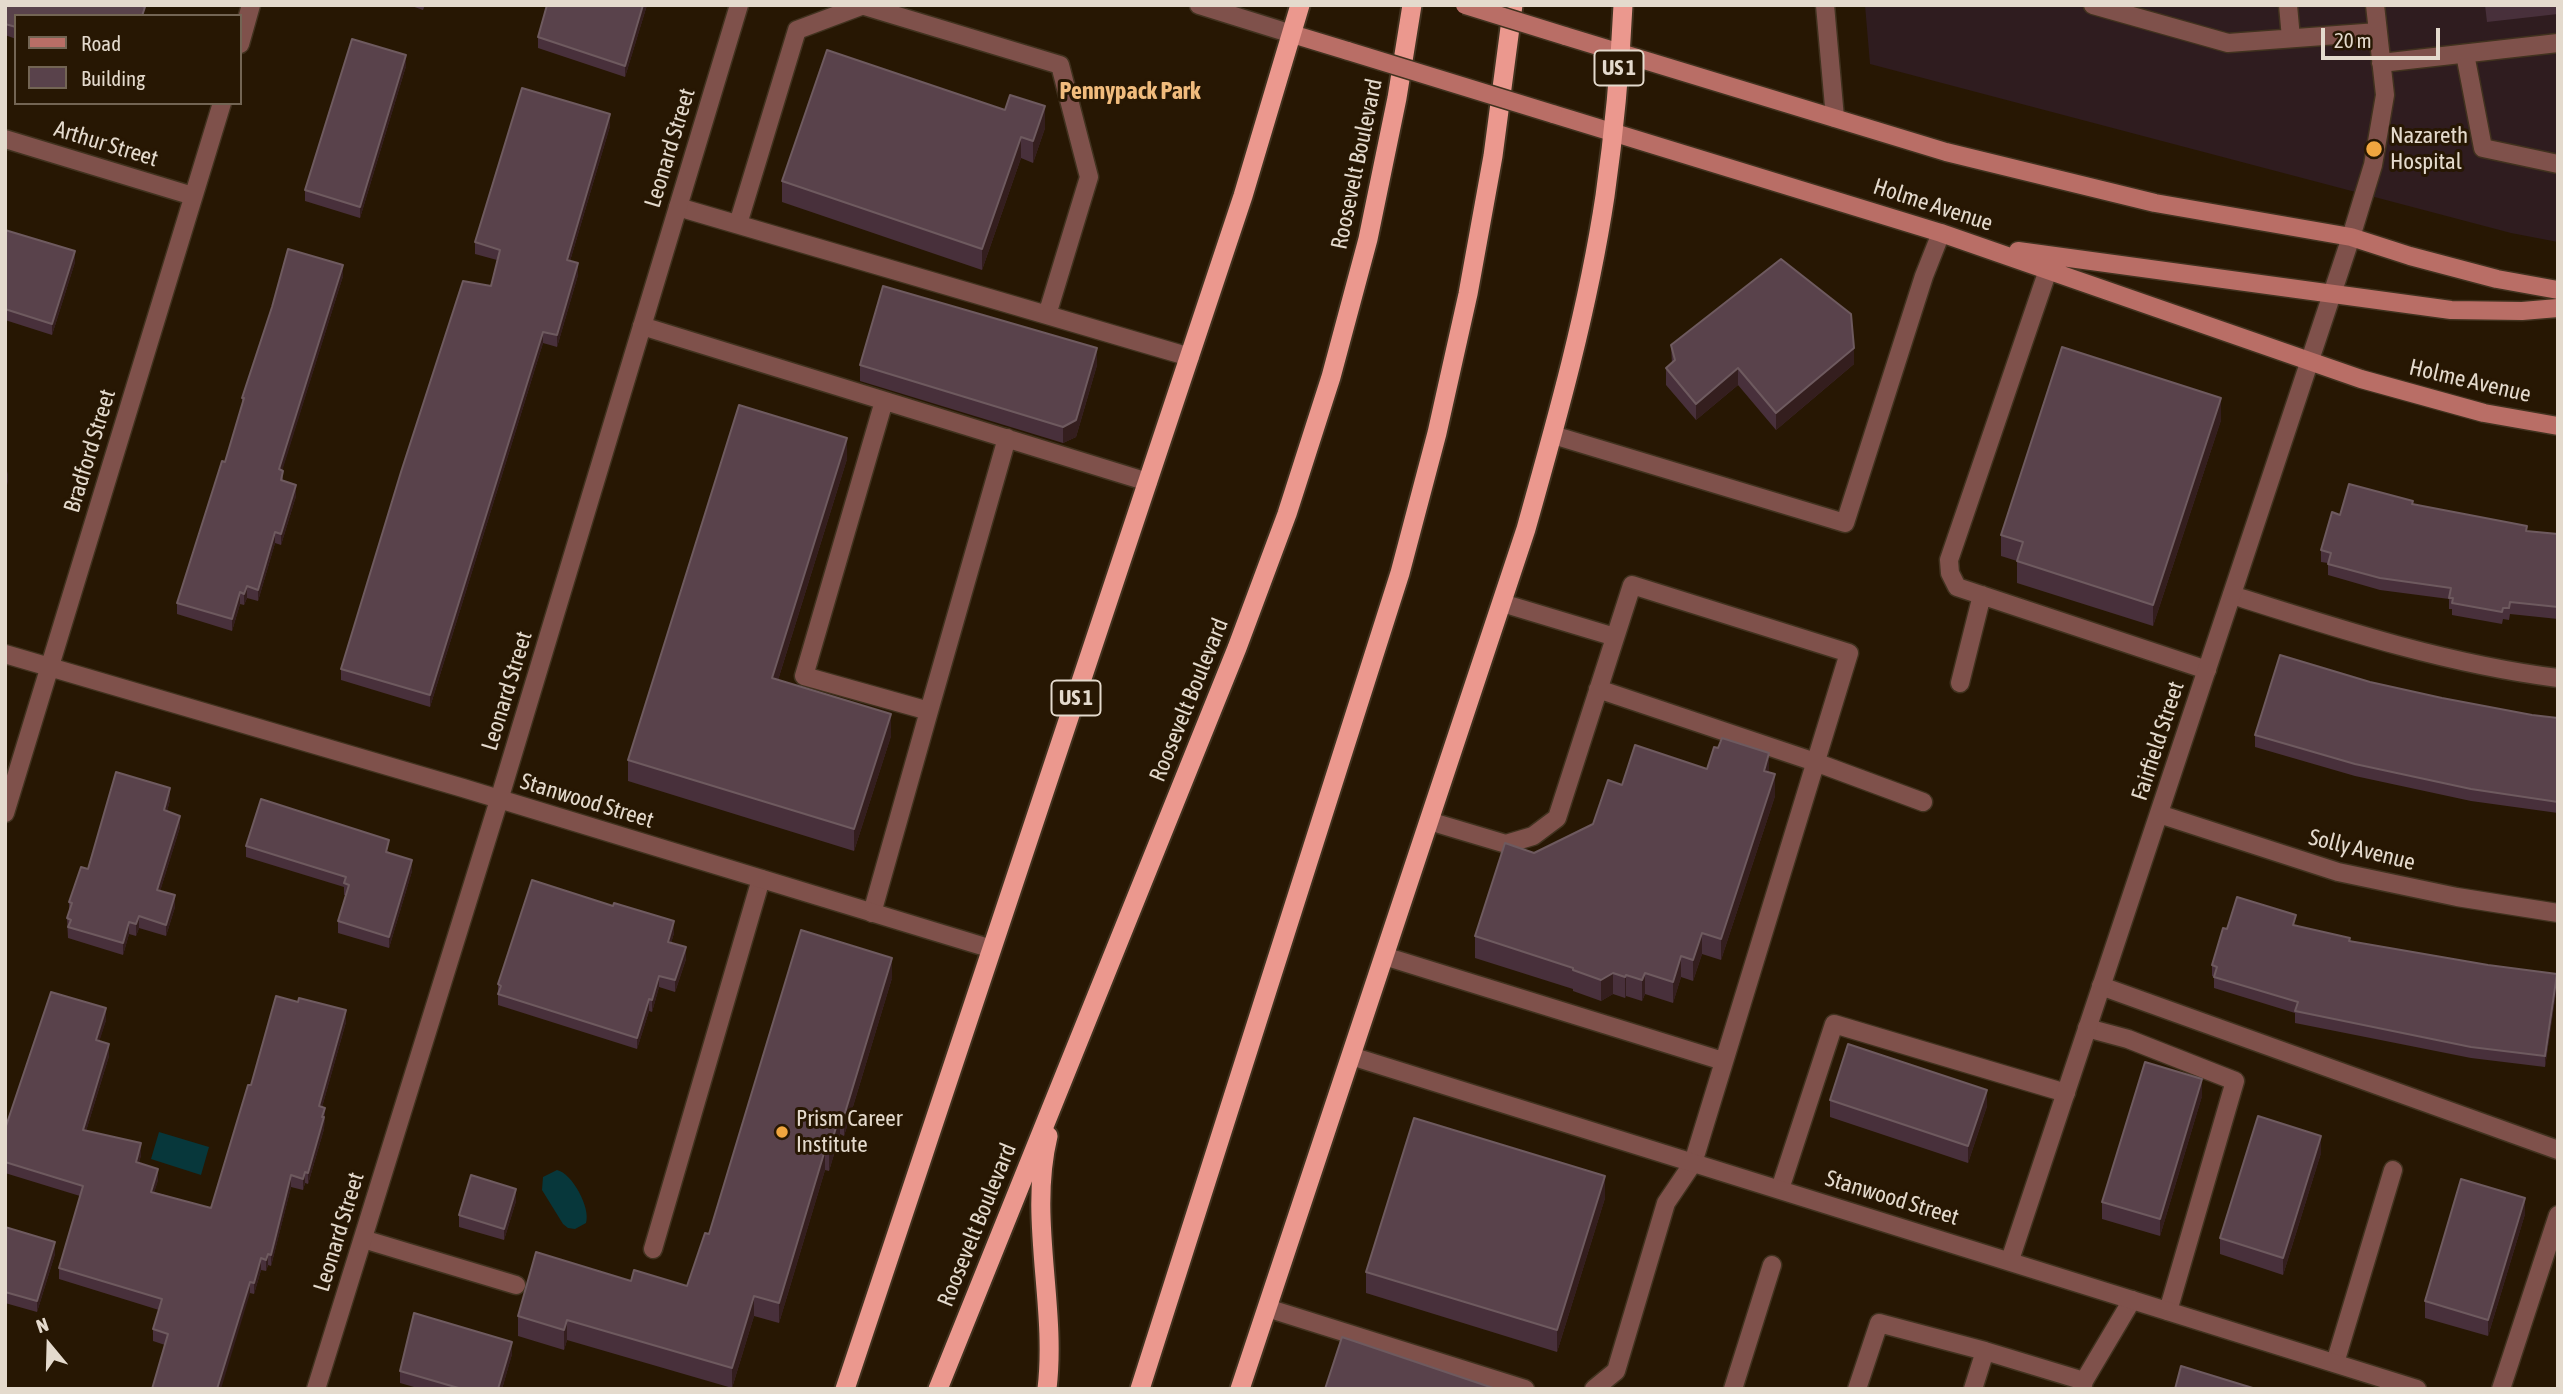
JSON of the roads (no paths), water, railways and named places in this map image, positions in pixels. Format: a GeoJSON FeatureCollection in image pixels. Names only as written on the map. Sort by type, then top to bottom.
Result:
{"type":"FeatureCollection","features":[{"type":"Feature","properties":{"kind":"highway","name":"US 1"},"geometry":{"type":"LineString","coordinates":[[845,1389],[1190,357],[1243,195],[1300,5]]}},
{"type":"Feature","properties":{"kind":"highway","name":"Roosevelt Boulevard"},"geometry":{"type":"LineString","coordinates":[[938,1389],[1237,648],[1287,514],[1331,377],[1368,239],[1398,98],[1412,5]]}},
{"type":"Feature","properties":{"kind":"highway"},"geometry":{"type":"LineString","coordinates":[[1140,1389],[1403,560],[1437,433],[1468,295],[1493,156],[1513,5]]}},
{"type":"Feature","properties":{"kind":"highway","name":"US 1"},"geometry":{"type":"LineString","coordinates":[[1240,1389],[1502,603],[1553,435],[1578,335],[1605,198],[1621,53],[1623,5]]}},
{"type":"Feature","properties":{"kind":"highway"},"geometry":{"type":"LineString","coordinates":[[1047,1389],[1049,1332],[1042,1182],[1046,1143],[1059,1087]]}},
{"type":"Feature","properties":{"kind":"main road"},"geometry":{"type":"LineString","coordinates":[[1465,5],[1946,152],[2155,203],[2351,237],[2497,279],[2558,290]]}},
{"type":"Feature","properties":{"kind":"main road","name":"Holme Avenue"},"geometry":{"type":"LineString","coordinates":[[1292,34],[1941,233],[2310,362],[2484,413],[2558,426]]}},
{"type":"Feature","properties":{"kind":"main road"},"geometry":{"type":"LineString","coordinates":[[1980,246],[2451,310],[2522,311],[2558,308]]}},
{"type":"Feature","properties":{"kind":"street"},"geometry":{"type":"LineString","coordinates":[[242,37],[251,5]]}},
{"type":"Feature","properties":{"kind":"street","name":"Leonard Street"},"geometry":{"type":"LineString","coordinates":[[316,1389],[499,800],[739,5]]}},
{"type":"Feature","properties":{"kind":"street"},"geometry":{"type":"LineString","coordinates":[[1199,5],[1292,34]]}},
{"type":"Feature","properties":{"kind":"street"},"geometry":{"type":"LineString","coordinates":[[1825,5],[1835,118]]}},
{"type":"Feature","properties":{"kind":"street"},"geometry":{"type":"LineString","coordinates":[[2093,5],[2228,43],[2378,32]]}},
{"type":"Feature","properties":{"kind":"street"},"geometry":{"type":"LineString","coordinates":[[2288,5],[2291,38]]}},
{"type":"Feature","properties":{"kind":"street","name":"Fairfield Street"},"geometry":{"type":"LineString","coordinates":[[2010,1260],[2333,294],[2372,165],[2385,95],[2375,5]]}},
{"type":"Feature","properties":{"kind":"street"},"geometry":{"type":"LineString","coordinates":[[738,224],[797,30],[861,6],[1060,65],[1089,177],[1047,315]]}},
{"type":"Feature","properties":{"kind":"street"},"geometry":{"type":"LineString","coordinates":[[2381,63],[2558,43]]}},
{"type":"Feature","properties":{"kind":"street"},"geometry":{"type":"LineString","coordinates":[[2465,54],[2483,148],[2558,164]]}},
{"type":"Feature","properties":{"kind":"street","name":"Bradford Street"},"geometry":{"type":"LineString","coordinates":[[5,813],[221,105]]}},
{"type":"Feature","properties":{"kind":"street","name":"Arthur Street"},"geometry":{"type":"LineString","coordinates":[[5,139],[193,196]]}},
{"type":"Feature","properties":{"kind":"street"},"geometry":{"type":"LineString","coordinates":[[678,207],[1190,357]]}},
{"type":"Feature","properties":{"kind":"street"},"geometry":{"type":"LineString","coordinates":[[1553,435],[1845,523],[1924,276],[1941,233]]}},
{"type":"Feature","properties":{"kind":"street"},"geometry":{"type":"LineString","coordinates":[[2048,270],[1949,560],[1950,573],[1957,587],[2207,670]]}},
{"type":"Feature","properties":{"kind":"street"},"geometry":{"type":"LineString","coordinates":[[642,326],[1148,482]]}},
{"type":"Feature","properties":{"kind":"street"},"geometry":{"type":"LineString","coordinates":[[884,401],[804,676],[929,711]]}},
{"type":"Feature","properties":{"kind":"street"},"geometry":{"type":"LineString","coordinates":[[872,913],[1007,439]]}},
{"type":"Feature","properties":{"kind":"street"},"geometry":{"type":"LineString","coordinates":[[1429,821],[1506,844],[1533,836],[1557,818],[1632,585],[1849,653],[1693,1163],[1666,1203],[1616,1371],[1594,1389]]}},
{"type":"Feature","properties":{"kind":"street"},"geometry":{"type":"LineString","coordinates":[[1960,683],[1982,595]]}},
{"type":"Feature","properties":{"kind":"street"},"geometry":{"type":"LineString","coordinates":[[2232,595],[2391,646],[2506,671],[2558,678]]}},
{"type":"Feature","properties":{"kind":"street"},"geometry":{"type":"LineString","coordinates":[[1502,603],[1615,637]]}},
{"type":"Feature","properties":{"kind":"street","name":"Stanwood Street"},"geometry":{"type":"LineString","coordinates":[[5,653],[992,949]]}},
{"type":"Feature","properties":{"kind":"street"},"geometry":{"type":"LineString","coordinates":[[1598,689],[1815,762],[1923,802]]}},
{"type":"Feature","properties":{"kind":"street","name":"Solly Avenue"},"geometry":{"type":"LineString","coordinates":[[2159,814],[2338,872],[2457,897],[2558,913]]}},
{"type":"Feature","properties":{"kind":"street"},"geometry":{"type":"LineString","coordinates":[[653,1249],[761,879]]}},
{"type":"Feature","properties":{"kind":"street"},"geometry":{"type":"LineString","coordinates":[[1384,956],[1723,1061]]}},
{"type":"Feature","properties":{"kind":"street"},"geometry":{"type":"LineString","coordinates":[[2101,986],[2558,1150]]}},
{"type":"Feature","properties":{"kind":"street"},"geometry":{"type":"LineString","coordinates":[[1780,1189],[1834,1024],[2066,1093]]}},
{"type":"Feature","properties":{"kind":"street"},"geometry":{"type":"LineString","coordinates":[[2087,1028],[2128,1039],[2235,1081],[2168,1311]]}},
{"type":"Feature","properties":{"kind":"street","name":"Stanwood Street"},"geometry":{"type":"LineString","coordinates":[[1351,1056],[2417,1389]]}},
{"type":"Feature","properties":{"kind":"street"},"geometry":{"type":"LineString","coordinates":[[2335,1363],[2393,1170]]}},
{"type":"Feature","properties":{"kind":"street"},"geometry":{"type":"LineString","coordinates":[[2501,1389],[2558,1215]]}},
{"type":"Feature","properties":{"kind":"street"},"geometry":{"type":"LineString","coordinates":[[363,1240],[516,1285]]}},
{"type":"Feature","properties":{"kind":"street"},"geometry":{"type":"LineString","coordinates":[[1734,1389],[1772,1265]]}},
{"type":"Feature","properties":{"kind":"street"},"geometry":{"type":"LineString","coordinates":[[1857,1389],[1879,1323],[1985,1351],[2083,1385],[2132,1300]]}},
{"type":"Feature","properties":{"kind":"street"},"geometry":{"type":"LineString","coordinates":[[1267,1308],[1525,1389]]}},
{"type":"Feature","properties":{"kind":"street"},"geometry":{"type":"LineString","coordinates":[[1973,1389],[1985,1351]]}},
{"type":"Feature","properties":{"kind":"water"},"geometry":{"type":"Polygon","coordinates":[[[159,1132],[209,1147],[201,1175],[151,1159],[159,1132]]]}},
{"type":"Feature","properties":{"kind":"water"},"geometry":{"type":"Polygon","coordinates":[[[557,1170],[569,1177],[586,1209],[586,1223],[575,1229],[563,1224],[542,1190],[543,1177],[557,1170]]]}},
{"type":"Feature","properties":{"kind":"place","name":"Nazareth Hospital"},"geometry":{"type":"Point","coordinates":[2374,149]}},
{"type":"Feature","properties":{"kind":"place","name":"Prism Career Institute"},"geometry":{"type":"Point","coordinates":[782,1132]}},
{"type":"Feature","properties":{"kind":"district","name":"Pennypack Park"},"geometry":{"type":"Point","coordinates":[1130,91]}}]}
